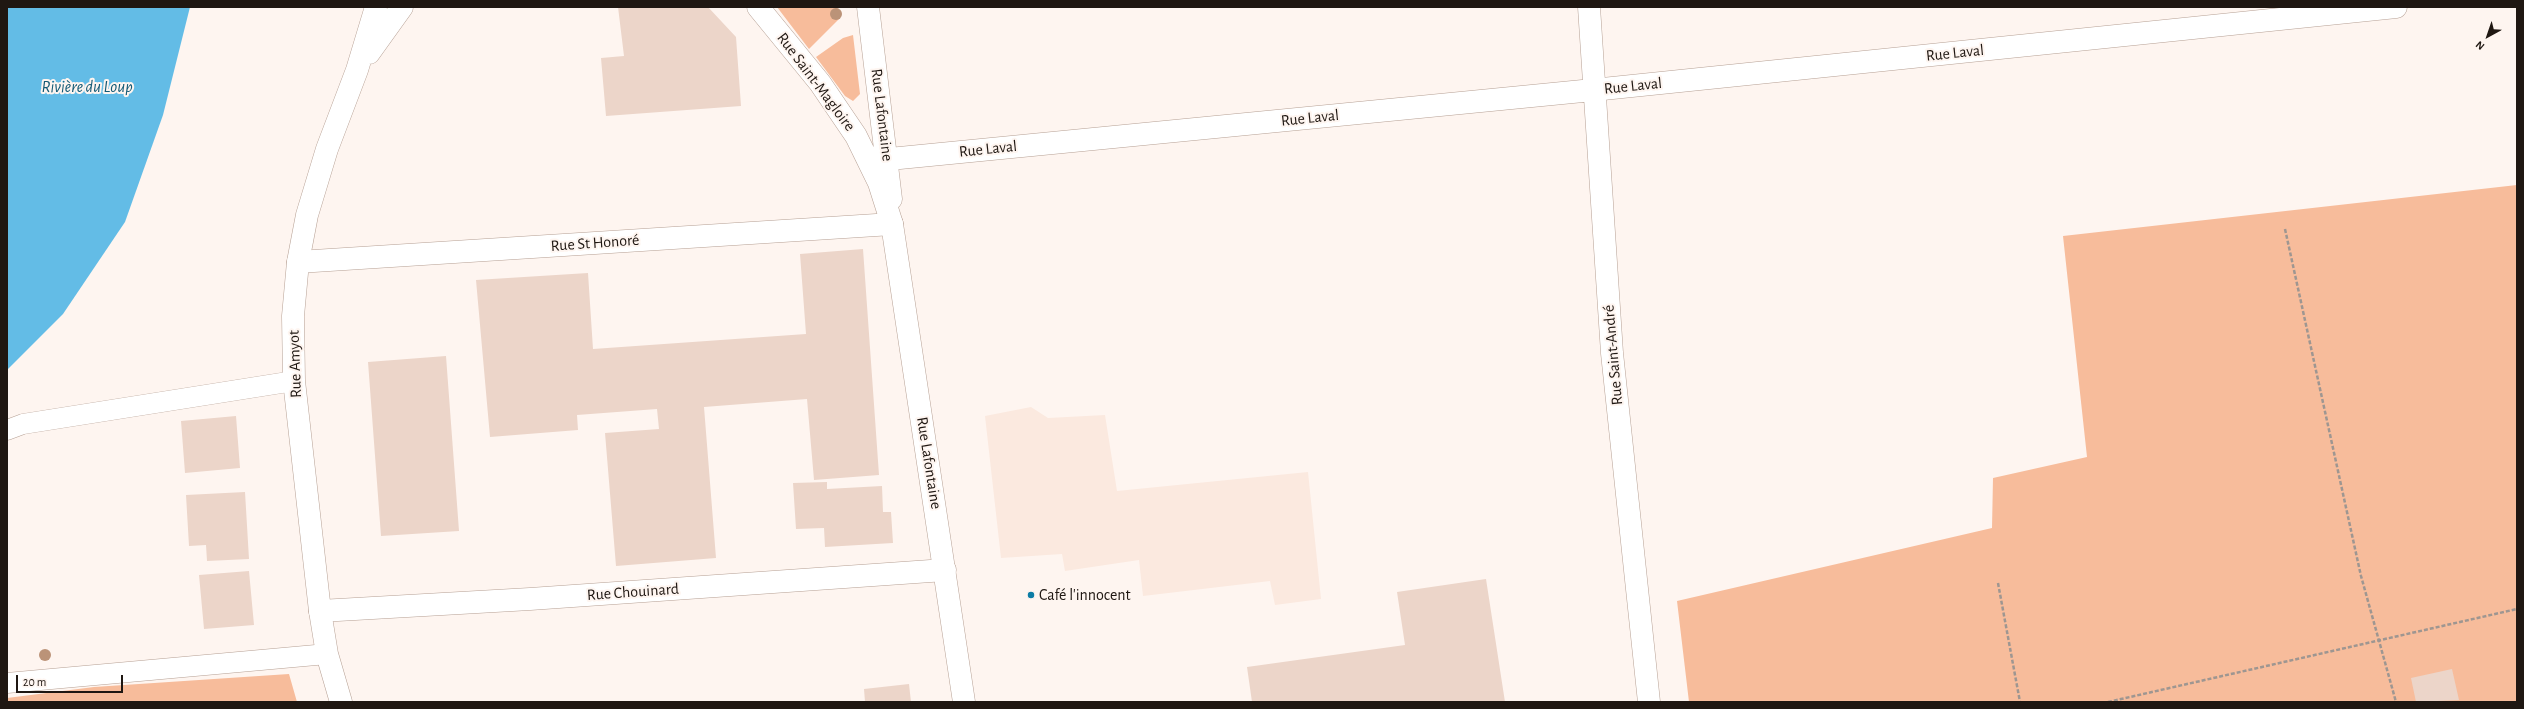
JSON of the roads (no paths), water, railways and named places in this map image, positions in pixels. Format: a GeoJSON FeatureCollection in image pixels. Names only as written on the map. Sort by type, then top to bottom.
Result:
{"type":"FeatureCollection","features":[{"type":"Feature","properties":{"kind":"street","name":"Rue Amyot"},"geometry":{"type":"LineString","coordinates":[[341,702],[327,654],[320,611],[294,381],[293,316],[298,262],[307,215],[315,186],[357,70],[376,7]]}},
{"type":"Feature","properties":{"kind":"street"},"geometry":{"type":"LineString","coordinates":[[357,70],[402,7]]}},
{"type":"Feature","properties":{"kind":"street","name":"Rue Saint-Magloire"},"geometry":{"type":"LineString","coordinates":[[758,7],[820,83],[856,136],[879,160]]}},
{"type":"Feature","properties":{"kind":"street","name":"Rue Lafontaine"},"geometry":{"type":"LineString","coordinates":[[868,7],[879,160],[892,224],[964,702]]}},
{"type":"Feature","properties":{"kind":"street","name":"Rue Saint-André"},"geometry":{"type":"LineString","coordinates":[[1589,7],[1593,90],[1612,353],[1649,702]]}},
{"type":"Feature","properties":{"kind":"street","name":"Rue Laval"},"geometry":{"type":"LineString","coordinates":[[879,160],[1593,90],[2396,7]]}},
{"type":"Feature","properties":{"kind":"street","name":"Rue St Honoré"},"geometry":{"type":"LineString","coordinates":[[298,262],[892,224]]}},
{"type":"Feature","properties":{"kind":"street","name":"Rue Chouinard"},"geometry":{"type":"LineString","coordinates":[[320,611],[538,599],[945,570]]}},
{"type":"Feature","properties":{"kind":"lane"},"geometry":{"type":"LineString","coordinates":[[7,430],[23,424],[294,381]]}},
{"type":"Feature","properties":{"kind":"lane"},"geometry":{"type":"LineString","coordinates":[[7,683],[327,654]]}},
{"type":"Feature","properties":{"kind":"water","name":"Rivière du Loup"},"geometry":{"type":"Polygon","coordinates":[[[7,7],[190,7],[163,115],[125,222],[63,314],[7,370],[7,7]]]}},
{"type":"Feature","properties":{"kind":"place","name":"Café l'innocent"},"geometry":{"type":"Point","coordinates":[1031,595]}}]}
